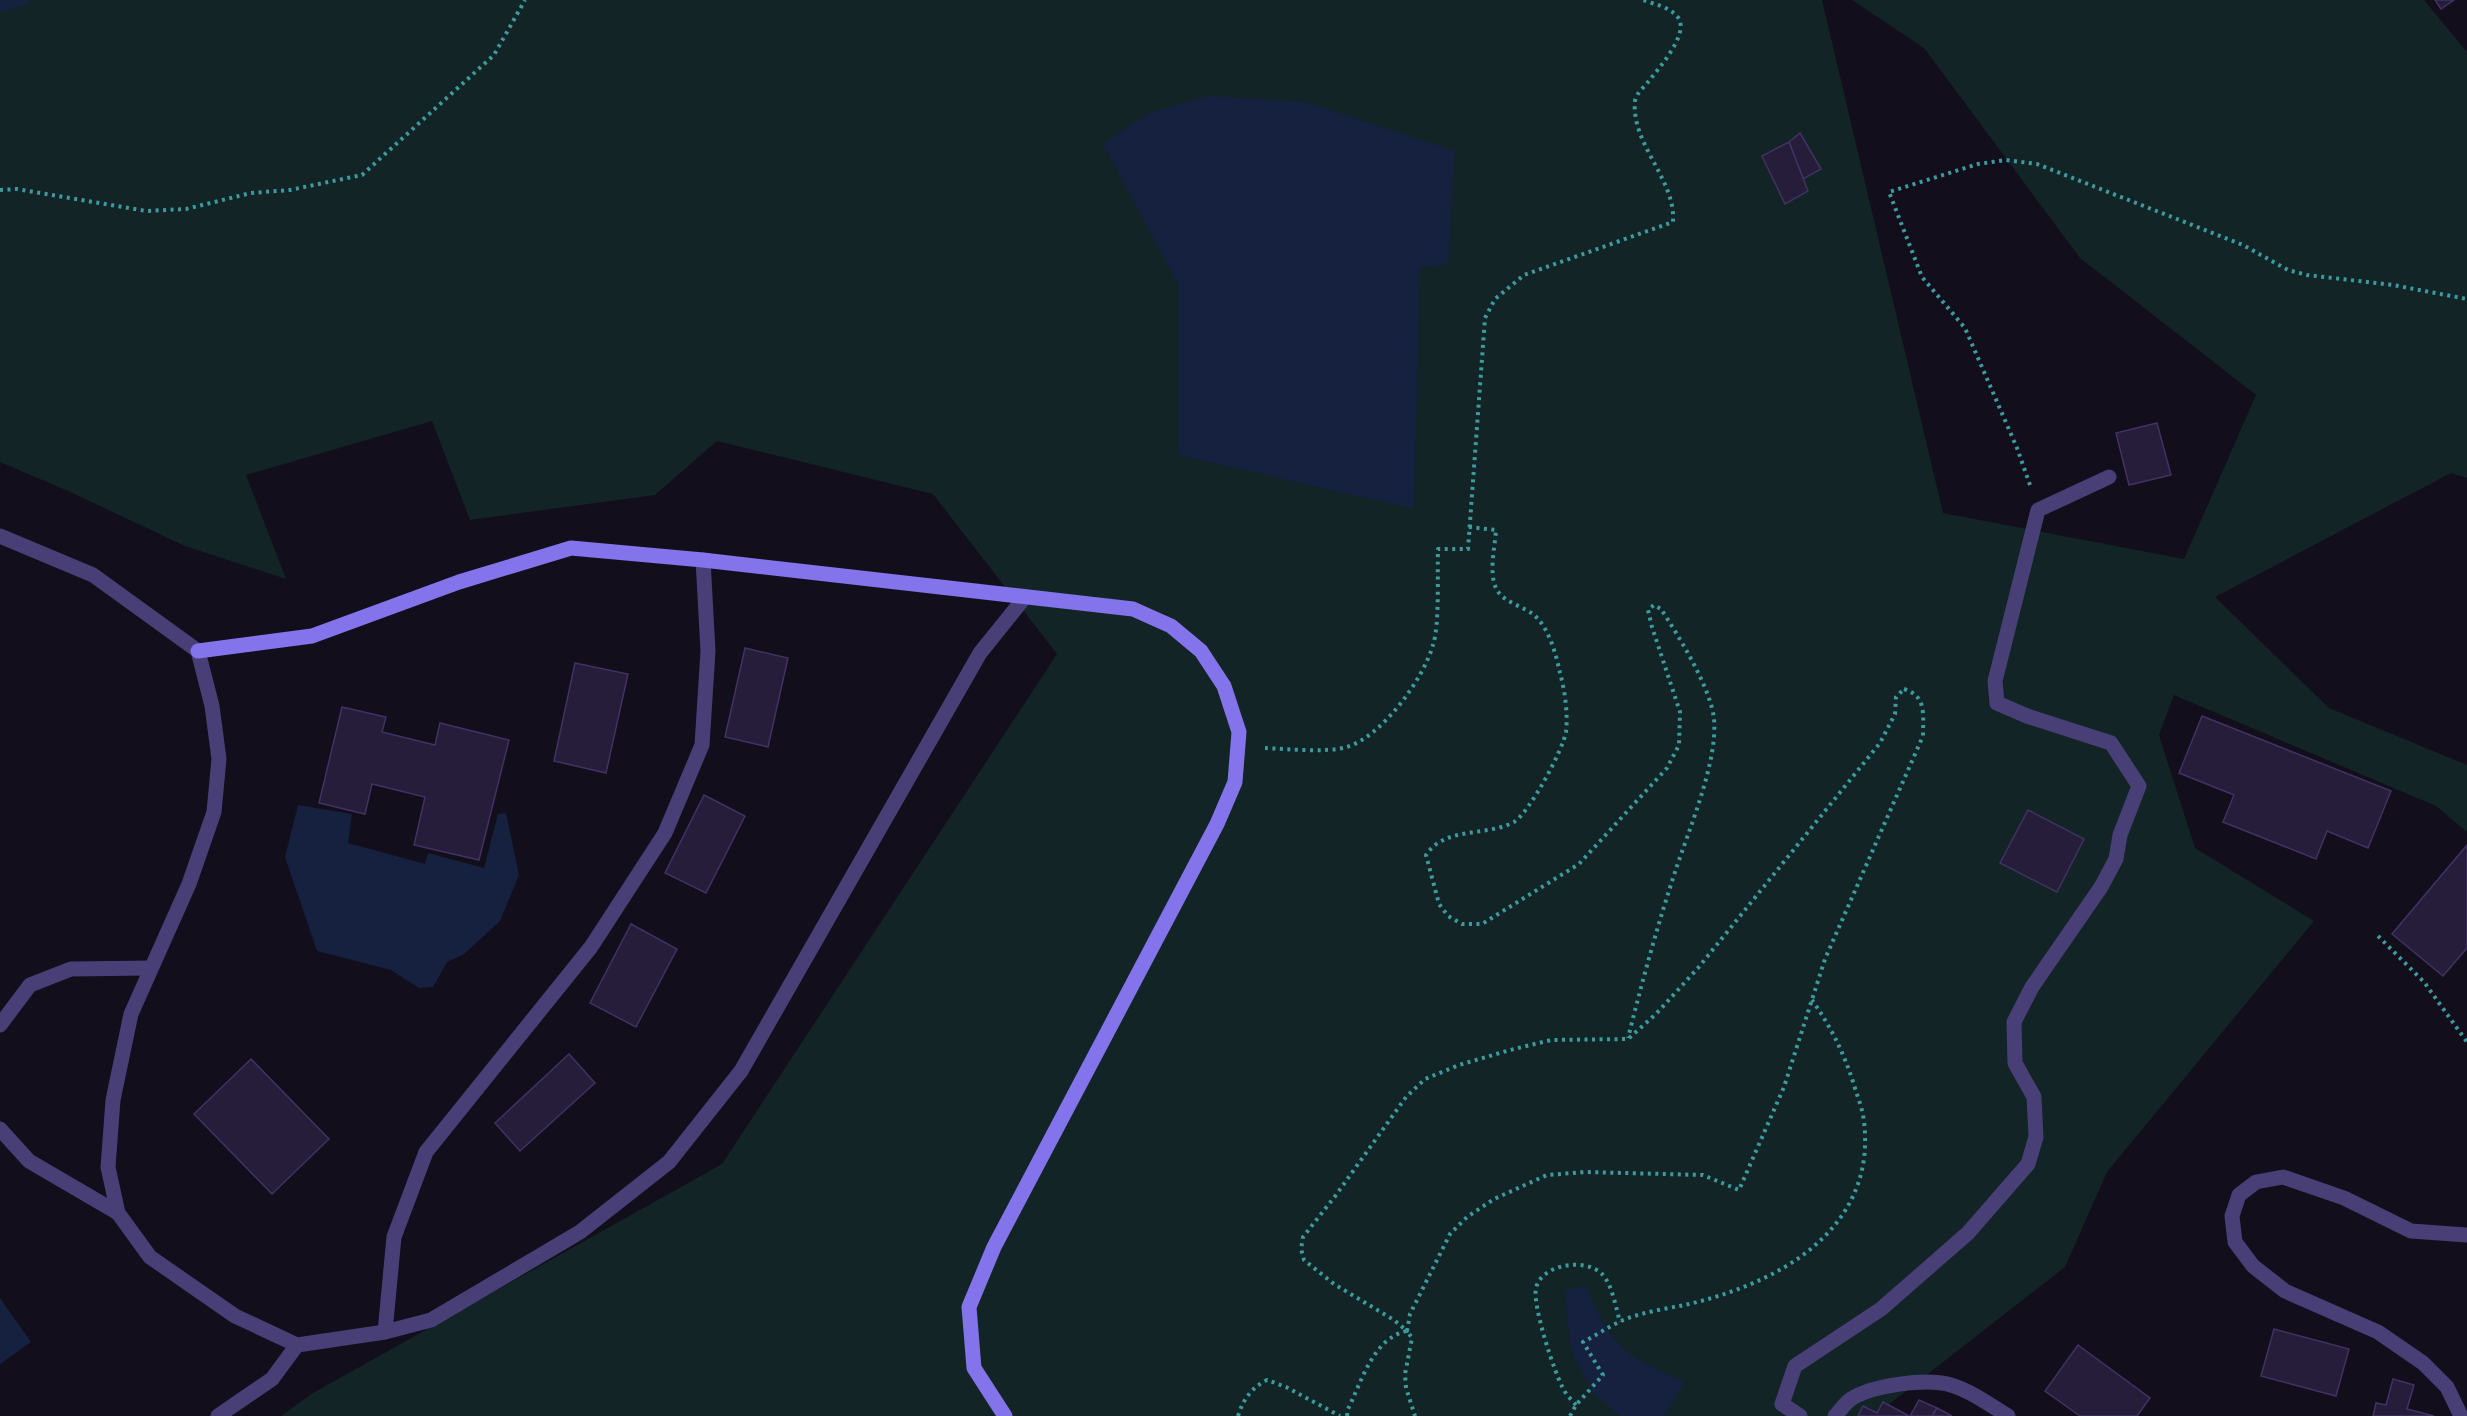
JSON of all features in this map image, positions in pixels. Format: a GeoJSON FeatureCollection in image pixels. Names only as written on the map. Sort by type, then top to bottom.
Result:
{"type":"FeatureCollection","features":[{"type":"Feature","properties":{"kind":"street"},"geometry":{"type":"LineString","coordinates":[[1800,1416],[1782,1404],[1795,1366],[1881,1309],[1968,1233],[2028,1164],[2036,1137],[2034,1097],[2015,1063],[2014,1022],[2032,987],[2102,887],[2116,859],[2120,835],[2139,786],[2112,743],[2027,716],[1997,703],[1995,681],[2038,510],[2109,477]]}},
{"type":"Feature","properties":{"kind":"street"},"geometry":{"type":"LineString","coordinates":[[0,536],[93,575],[198,651],[212,706],[219,759],[214,812],[189,884],[131,1014],[113,1100],[108,1167],[118,1213]]}},
{"type":"Feature","properties":{"kind":"street"},"geometry":{"type":"LineString","coordinates":[[198,651],[312,636],[459,582],[571,548],[703,560],[1132,609],[1171,626],[1201,651],[1224,686],[1239,732],[1234,782],[1217,824],[994,1247],[969,1307],[974,1368],[1005,1416]]}},
{"type":"Feature","properties":{"kind":"street"},"geometry":{"type":"LineString","coordinates":[[385,1332],[394,1237],[426,1152],[591,947],[665,833],[684,789],[702,745],[708,651],[703,560]]}},
{"type":"Feature","properties":{"kind":"street"},"geometry":{"type":"LineString","coordinates":[[0,1129],[29,1161],[118,1213],[150,1257],[235,1316],[297,1345],[385,1332],[430,1320],[580,1232],[669,1162],[741,1071],[980,653],[1025,597]]}},
{"type":"Feature","properties":{"kind":"street"},"geometry":{"type":"LineString","coordinates":[[0,1025],[30,985],[70,969],[152,968]]}},
{"type":"Feature","properties":{"kind":"street"},"geometry":{"type":"LineString","coordinates":[[2461,1416],[2447,1387],[2423,1363],[2378,1332],[2285,1291],[2253,1266],[2235,1242],[2232,1216],[2239,1195],[2256,1182],[2283,1177],[2344,1198],[2411,1231],[2467,1235]]}},
{"type":"Feature","properties":{"kind":"street"},"geometry":{"type":"LineString","coordinates":[[218,1416],[272,1379],[297,1345]]}},
{"type":"Feature","properties":{"kind":"street"},"geometry":{"type":"LineString","coordinates":[[1835,1416],[1850,1400],[1880,1386],[1910,1383],[1949,1385],[1973,1395],[2008,1416]]}},
{"type":"Feature","properties":{"kind":"path"},"geometry":{"type":"LineString","coordinates":[[0,190],[17,189],[146,211],[186,209],[251,193],[290,190],[362,175],[494,55],[525,0]]}},
{"type":"Feature","properties":{"kind":"path"},"geometry":{"type":"LineString","coordinates":[[1237,748],[1313,750],[1347,747],[1377,730],[1414,684],[1433,645],[1438,549],[1468,549],[1485,318],[1495,299],[1524,275],[1673,222],[1674,206],[1635,120],[1635,98],[1675,46],[1681,31],[1679,19],[1668,9],[1643,0]]}},
{"type":"Feature","properties":{"kind":"path"},"geometry":{"type":"LineString","coordinates":[[2038,510],[2017,448],[1965,328],[1922,277],[1889,192],[1978,164],[2006,160],[2037,164],[2243,245],[2288,270],[2307,275],[2393,285],[2467,299]]}},
{"type":"Feature","properties":{"kind":"path"},"geometry":{"type":"LineString","coordinates":[[1469,527],[1496,530],[1493,577],[1499,593],[1535,616],[1551,640],[1561,674],[1565,700],[1565,734],[1551,769],[1527,809],[1515,821],[1503,826],[1443,839],[1433,845],[1426,855],[1439,904],[1448,916],[1462,924],[1482,924],[1579,864],[1667,768],[1679,745],[1680,712],[1652,627],[1648,610],[1654,605],[1661,609],[1686,649],[1711,705],[1714,717],[1714,750],[1657,927],[1628,1039]]}},
{"type":"Feature","properties":{"kind":"path"},"geometry":{"type":"LineString","coordinates":[[1407,1331],[1410,1314],[1450,1234],[1467,1217],[1494,1199],[1547,1175],[1585,1172],[1703,1175],[1739,1190],[1784,1086],[1825,959],[1923,735],[1922,705],[1914,692],[1904,689],[1896,697],[1895,714],[1880,743],[1698,968],[1656,1014],[1628,1039],[1551,1040],[1459,1065],[1425,1079],[1406,1097],[1303,1237],[1301,1250],[1304,1260],[1334,1284],[1394,1320],[1412,1338],[1405,1374],[1406,1388],[1415,1416]]}},
{"type":"Feature","properties":{"kind":"path"},"geometry":{"type":"LineString","coordinates":[[2378,936],[2424,982],[2467,1042]]}},
{"type":"Feature","properties":{"kind":"path"},"geometry":{"type":"LineString","coordinates":[[1570,1416],[1576,1405],[1603,1375],[1583,1342],[1620,1322],[1729,1292],[1779,1270],[1796,1261],[1822,1240],[1837,1225],[1852,1200],[1862,1175],[1863,1116],[1841,1046],[1812,999]]}},
{"type":"Feature","properties":{"kind":"path"},"geometry":{"type":"LineString","coordinates":[[1576,1405],[1564,1391],[1552,1363],[1539,1313],[1536,1288],[1545,1273],[1562,1266],[1588,1264],[1604,1275],[1620,1322]]}},
{"type":"Feature","properties":{"kind":"path"},"geometry":{"type":"LineString","coordinates":[[1347,1416],[1348,1409],[1379,1347],[1397,1333],[1407,1331]]}},
{"type":"Feature","properties":{"kind":"path"},"geometry":{"type":"LineString","coordinates":[[1238,1416],[1242,1403],[1256,1385],[1267,1380],[1286,1387],[1340,1416]]}},
{"type":"Feature","properties":{"kind":"shaded area"},"geometry":{"type":"Polygon","coordinates":[[[0,0],[1822,0],[1943,513],[2184,559],[2256,395],[2080,258],[1924,48],[1852,0],[2424,0],[2467,52],[2467,478],[2451,473],[2215,597],[2329,708],[2467,765],[2467,832],[2436,806],[2174,695],[2159,735],[2195,848],[2314,921],[2107,1172],[2065,1267],[1874,1416],[281,1416],[313,1393],[722,1164],[1057,654],[933,494],[717,441],[655,495],[470,520],[432,421],[246,475],[286,579],[185,546],[0,462],[0,0]]]}},
{"type":"Feature","properties":{"kind":"water"},"geometry":{"type":"Polygon","coordinates":[[[1208,96],[1306,102],[1455,151],[1448,265],[1420,267],[1414,509],[1179,455],[1179,286],[1103,144],[1149,113],[1208,96]]]}},
{"type":"Feature","properties":{"kind":"water"},"geometry":{"type":"Polygon","coordinates":[[[298,805],[352,814],[348,843],[425,864],[428,853],[484,868],[498,814],[506,813],[519,875],[500,921],[463,955],[447,962],[433,987],[419,988],[391,970],[317,951],[285,857],[298,805]]]}},
{"type":"Feature","properties":{"kind":"water"},"geometry":{"type":"Polygon","coordinates":[[[1587,1287],[1604,1324],[1623,1348],[1648,1365],[1685,1382],[1664,1416],[1620,1416],[1594,1394],[1576,1361],[1570,1343],[1565,1291],[1587,1287]]]}},
{"type":"Feature","properties":{"kind":"water"},"geometry":{"type":"Polygon","coordinates":[[[0,1298],[31,1342],[0,1364],[0,1298]]]}},
{"type":"Feature","properties":{"kind":"building"},"geometry":{"type":"Polygon","coordinates":[[[2435,0],[2454,0],[2441,9],[2435,0]]]}},
{"type":"Feature","properties":{"kind":"building"},"geometry":{"type":"Polygon","coordinates":[[[1800,133],[1821,169],[1803,179],[1789,142],[1800,133]]]}},
{"type":"Feature","properties":{"kind":"building"},"geometry":{"type":"Polygon","coordinates":[[[1789,142],[1808,191],[1785,204],[1762,156],[1789,142]]]}},
{"type":"Feature","properties":{"kind":"building"},"geometry":{"type":"Polygon","coordinates":[[[2157,423],[2171,475],[2129,485],[2116,433],[2157,423]]]}},
{"type":"Feature","properties":{"kind":"building"},"geometry":{"type":"Polygon","coordinates":[[[745,648],[788,658],[768,747],[725,737],[745,648]]]}},
{"type":"Feature","properties":{"kind":"building"},"geometry":{"type":"Polygon","coordinates":[[[575,663],[628,674],[606,773],[554,761],[575,663]]]}},
{"type":"Feature","properties":{"kind":"building"},"geometry":{"type":"Polygon","coordinates":[[[342,707],[386,717],[382,732],[435,745],[440,723],[509,740],[479,860],[414,845],[425,797],[372,784],[365,814],[319,803],[342,707]]]}},
{"type":"Feature","properties":{"kind":"building"},"geometry":{"type":"Polygon","coordinates":[[[2202,716],[2391,791],[2368,848],[2327,831],[2316,859],[2223,822],[2234,795],[2179,773],[2202,716]]]}},
{"type":"Feature","properties":{"kind":"building"},"geometry":{"type":"Polygon","coordinates":[[[704,795],[745,816],[706,893],[665,873],[704,795]]]}},
{"type":"Feature","properties":{"kind":"building"},"geometry":{"type":"Polygon","coordinates":[[[2028,810],[2084,839],[2057,892],[2000,863],[2028,810]]]}},
{"type":"Feature","properties":{"kind":"building"},"geometry":{"type":"Polygon","coordinates":[[[2467,845],[2467,948],[2443,976],[2392,934],[2467,845]]]}},
{"type":"Feature","properties":{"kind":"building"},"geometry":{"type":"Polygon","coordinates":[[[631,924],[677,949],[636,1027],[590,1003],[631,924]]]}},
{"type":"Feature","properties":{"kind":"building"},"geometry":{"type":"Polygon","coordinates":[[[569,1054],[595,1083],[520,1151],[495,1123],[569,1054]]]}},
{"type":"Feature","properties":{"kind":"building"},"geometry":{"type":"Polygon","coordinates":[[[251,1059],[329,1139],[272,1194],[194,1114],[251,1059]]]}},
{"type":"Feature","properties":{"kind":"building"},"geometry":{"type":"Polygon","coordinates":[[[2274,1329],[2349,1349],[2336,1396],[2261,1376],[2274,1329]]]}},
{"type":"Feature","properties":{"kind":"building"},"geometry":{"type":"Polygon","coordinates":[[[2078,1345],[2150,1398],[2137,1416],[2080,1416],[2045,1391],[2078,1345]]]}},
{"type":"Feature","properties":{"kind":"building"},"geometry":{"type":"Polygon","coordinates":[[[2393,1379],[2414,1385],[2407,1409],[2434,1416],[2373,1416],[2376,1403],[2386,1405],[2393,1379]]]}},
{"type":"Feature","properties":{"kind":"building"},"geometry":{"type":"Polygon","coordinates":[[[1919,1400],[1937,1408],[1932,1416],[1910,1416],[1919,1400]]]}},
{"type":"Feature","properties":{"kind":"building"},"geometry":{"type":"Polygon","coordinates":[[[1883,1402],[1909,1416],[1858,1416],[1863,1406],[1877,1413],[1883,1402]]]}},
{"type":"Feature","properties":{"kind":"building"},"geometry":{"type":"Polygon","coordinates":[[[1937,1408],[1952,1416],[1932,1416],[1937,1408]]]}},
{"type":"Feature","properties":{"kind":"waterway"},"geometry":{"type":"LineString","coordinates":[[0,6],[23,0]]}}]}
